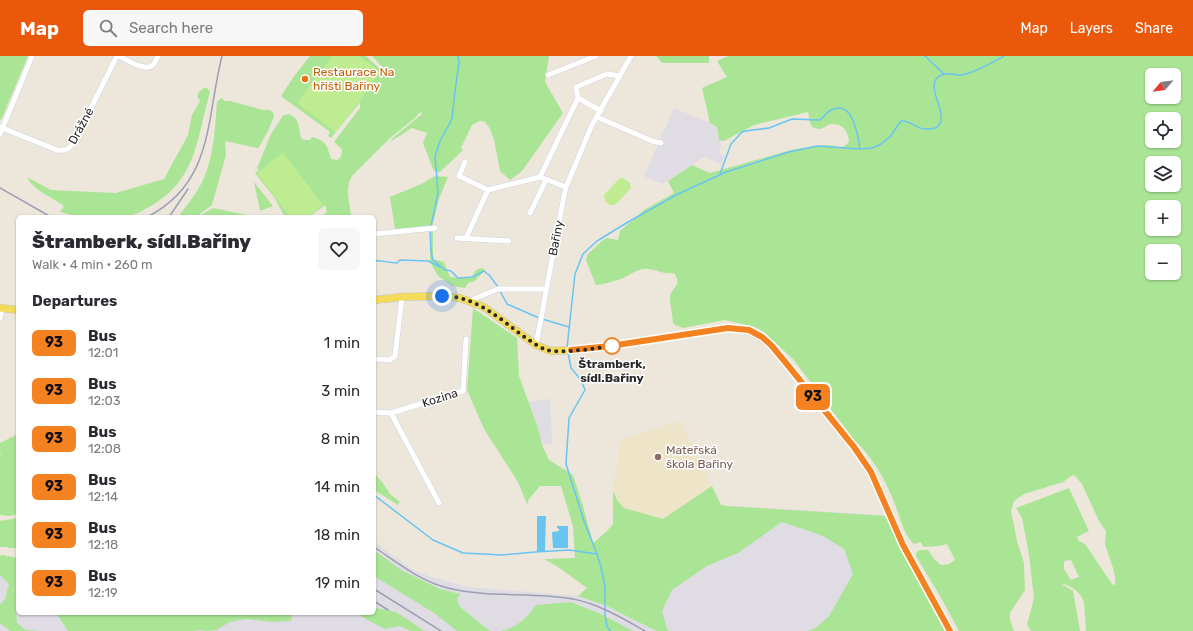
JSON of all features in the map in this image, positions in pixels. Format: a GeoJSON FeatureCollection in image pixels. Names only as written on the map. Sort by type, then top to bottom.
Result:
{"type":"FeatureCollection","features":[{"type":"Feature","properties":{"kind":"main road"},"geometry":{"type":"LineString","coordinates":[[376,300],[402,297],[446,296],[469,301],[484,307],[536,345],[548,350],[568,351],[610,346],[728,328],[749,330],[762,337],[771,345],[854,447],[871,472],[903,545],[950,631]]}},
{"type":"Feature","properties":{"kind":"main road"},"geometry":{"type":"LineString","coordinates":[[1,308],[16,310]]}},
{"type":"Feature","properties":{"kind":"street"},"geometry":{"type":"LineString","coordinates":[[1,130],[32,56]]}},
{"type":"Feature","properties":{"kind":"street","name":"Drážné"},"geometry":{"type":"LineString","coordinates":[[1,130],[58,150],[68,150],[75,140],[118,56],[141,67],[152,65],[158,56]]}},
{"type":"Feature","properties":{"kind":"street"},"geometry":{"type":"LineString","coordinates":[[548,75],[596,56]]}},
{"type":"Feature","properties":{"kind":"street","name":"Bařiny"},"geometry":{"type":"LineString","coordinates":[[536,345],[566,187],[600,110],[631,56]]}},
{"type":"Feature","properties":{"kind":"street"},"geometry":{"type":"LineString","coordinates":[[540,177],[578,98],[576,87],[607,74],[620,76]]}},
{"type":"Feature","properties":{"kind":"street"},"geometry":{"type":"LineString","coordinates":[[578,98],[600,110]]}},
{"type":"Feature","properties":{"kind":"street"},"geometry":{"type":"LineString","coordinates":[[597,117],[652,141],[661,143]]}},
{"type":"Feature","properties":{"kind":"street"},"geometry":{"type":"LineString","coordinates":[[465,162],[459,176],[488,190],[540,177],[566,187]]}},
{"type":"Feature","properties":{"kind":"street"},"geometry":{"type":"LineString","coordinates":[[530,213],[546,180]]}},
{"type":"Feature","properties":{"kind":"street"},"geometry":{"type":"LineString","coordinates":[[466,238],[488,190]]}},
{"type":"Feature","properties":{"kind":"street"},"geometry":{"type":"LineString","coordinates":[[376,234],[435,228]]}},
{"type":"Feature","properties":{"kind":"street"},"geometry":{"type":"LineString","coordinates":[[457,238],[509,241]]}},
{"type":"Feature","properties":{"kind":"street"},"geometry":{"type":"LineString","coordinates":[[469,301],[498,289],[546,289]]}},
{"type":"Feature","properties":{"kind":"street"},"geometry":{"type":"LineString","coordinates":[[376,359],[390,360],[395,356],[402,297]]}},
{"type":"Feature","properties":{"kind":"street"},"geometry":{"type":"LineString","coordinates":[[0,318],[1,308]]}},
{"type":"Feature","properties":{"kind":"street","name":"Kozina"},"geometry":{"type":"LineString","coordinates":[[376,412],[390,414],[463,391],[466,339]]}},
{"type":"Feature","properties":{"kind":"street"},"geometry":{"type":"LineString","coordinates":[[390,414],[439,503]]}},
{"type":"Feature","properties":{"kind":"shaded area"},"geometry":{"type":"Polygon","coordinates":[[[674,108],[717,127],[719,140],[721,140],[720,154],[725,156],[721,164],[704,157],[662,184],[644,176],[674,108]]]}},
{"type":"Feature","properties":{"kind":"shaded area"},"geometry":{"type":"Polygon","coordinates":[[[550,399],[552,444],[542,445],[538,428],[528,402],[550,399]]]}},
{"type":"Feature","properties":{"kind":"shaded area","name":"Mateřská škola Bařiny"},"geometry":{"type":"Polygon","coordinates":[[[680,421],[712,486],[663,519],[624,508],[617,500],[614,492],[613,478],[616,473],[620,440],[680,421]]]}},
{"type":"Feature","properties":{"kind":"shaded area"},"geometry":{"type":"Polygon","coordinates":[[[686,503],[881,515],[940,631],[0,631],[0,570],[16,566],[16,615],[376,615],[376,543],[412,569],[431,577],[468,587],[578,596],[607,606],[625,616],[640,512],[663,519],[686,503]]]}},
{"type":"Feature","properties":{"kind":"green space"},"geometry":{"type":"Polygon","coordinates":[[[0,56],[28,56],[0,120],[0,56]]]}},
{"type":"Feature","properties":{"kind":"green space"},"geometry":{"type":"Polygon","coordinates":[[[310,56],[366,56],[382,71],[384,69],[372,56],[549,56],[545,82],[563,113],[522,171],[510,180],[500,171],[494,139],[485,122],[480,121],[472,125],[461,148],[463,150],[440,172],[436,172],[433,169],[423,143],[427,133],[412,128],[390,142],[422,114],[420,112],[415,118],[390,138],[352,176],[348,186],[351,215],[323,215],[327,212],[325,205],[312,215],[284,215],[274,197],[255,173],[259,170],[257,168],[271,134],[282,117],[289,114],[293,116],[297,121],[301,138],[304,140],[310,140],[312,137],[321,140],[326,145],[331,159],[337,160],[340,157],[342,149],[334,142],[360,108],[360,102],[331,138],[328,136],[330,132],[281,96],[310,56]]]}},
{"type":"Feature","properties":{"kind":"green space"},"geometry":{"type":"Polygon","coordinates":[[[332,56],[359,56],[380,72],[336,132],[297,103],[332,56]]]}},
{"type":"Feature","properties":{"kind":"green space"},"geometry":{"type":"Polygon","coordinates":[[[656,56],[709,56],[709,63],[662,63],[656,56]]]}},
{"type":"Feature","properties":{"kind":"green space"},"geometry":{"type":"Polygon","coordinates":[[[728,56],[1193,56],[1193,631],[1086,631],[1084,602],[1079,593],[1062,584],[1073,591],[1080,631],[1031,631],[1027,625],[1034,598],[1029,555],[1022,518],[1016,508],[1069,488],[1089,531],[1077,537],[1079,541],[1085,544],[1112,584],[1115,585],[1113,568],[1105,544],[1106,531],[1099,521],[1082,484],[1074,475],[1063,482],[1024,494],[1014,501],[1011,511],[1017,541],[1024,563],[1025,590],[1010,613],[1010,620],[1014,631],[959,631],[916,556],[916,553],[920,550],[928,550],[935,560],[941,565],[949,564],[955,560],[947,544],[923,547],[921,542],[914,544],[910,540],[904,530],[891,494],[878,469],[793,359],[764,332],[755,327],[725,320],[683,328],[675,325],[673,323],[670,298],[671,293],[677,283],[674,273],[643,269],[638,270],[626,277],[596,285],[586,260],[587,255],[607,238],[618,240],[620,231],[644,210],[674,193],[668,181],[692,165],[710,173],[791,150],[827,145],[843,147],[849,142],[847,132],[839,125],[830,124],[820,129],[811,126],[808,112],[754,125],[724,141],[719,140],[717,127],[710,123],[702,88],[727,77],[717,61],[728,56]],[[1071,560],[1064,561],[1064,569],[1071,580],[1079,577],[1071,560]]]}},
{"type":"Feature","properties":{"kind":"green space"},"geometry":{"type":"Polygon","coordinates":[[[204,88],[207,88],[210,92],[191,161],[184,175],[174,188],[160,200],[142,211],[131,215],[71,215],[60,212],[64,206],[39,190],[27,177],[51,190],[116,193],[164,179],[188,135],[192,115],[200,101],[197,96],[204,88]]]}},
{"type":"Feature","properties":{"kind":"green space"},"geometry":{"type":"Polygon","coordinates":[[[221,98],[225,101],[263,110],[270,110],[273,112],[274,116],[259,147],[257,148],[225,141],[226,155],[212,205],[200,215],[179,215],[199,188],[210,160],[214,141],[217,102],[221,98]]]}},
{"type":"Feature","properties":{"kind":"green space"},"geometry":{"type":"Polygon","coordinates":[[[283,153],[323,205],[310,215],[288,215],[257,173],[283,153]]]}},
{"type":"Feature","properties":{"kind":"green space"},"geometry":{"type":"Polygon","coordinates":[[[435,176],[448,177],[439,199],[432,227],[396,230],[390,197],[426,182],[435,176]]]}},
{"type":"Feature","properties":{"kind":"green space"},"geometry":{"type":"Polygon","coordinates":[[[621,178],[630,183],[631,188],[615,205],[610,205],[605,201],[604,195],[621,178]]]}},
{"type":"Feature","properties":{"kind":"green space"},"geometry":{"type":"Polygon","coordinates":[[[254,182],[273,206],[260,211],[254,182]]]}},
{"type":"Feature","properties":{"kind":"green space"},"geometry":{"type":"Polygon","coordinates":[[[213,208],[246,215],[201,215],[213,208]]]}},
{"type":"Feature","properties":{"kind":"green space"},"geometry":{"type":"Polygon","coordinates":[[[431,232],[433,232],[433,259],[444,262],[450,277],[471,278],[476,270],[482,268],[485,270],[475,281],[468,283],[465,288],[453,286],[438,276],[430,262],[431,232]]]}},
{"type":"Feature","properties":{"kind":"green space"},"geometry":{"type":"Polygon","coordinates":[[[473,308],[517,338],[519,376],[538,428],[542,445],[549,460],[573,475],[593,543],[613,524],[613,492],[617,500],[624,508],[663,519],[712,486],[721,505],[726,506],[887,516],[900,547],[937,610],[947,631],[807,631],[816,628],[829,616],[853,574],[844,549],[823,536],[782,522],[738,553],[707,566],[672,590],[662,611],[667,629],[669,631],[657,631],[607,606],[578,596],[587,588],[544,559],[575,558],[573,526],[561,486],[540,486],[529,499],[527,504],[518,482],[484,429],[467,390],[473,308]]]}},
{"type":"Feature","properties":{"kind":"green space"},"geometry":{"type":"Polygon","coordinates":[[[16,435],[16,514],[9,516],[0,515],[0,443],[16,435]]]}},
{"type":"Feature","properties":{"kind":"green space"},"geometry":{"type":"Polygon","coordinates":[[[376,475],[390,494],[400,502],[398,505],[376,491],[376,475]]]}},
{"type":"Feature","properties":{"kind":"green space"},"geometry":{"type":"Polygon","coordinates":[[[16,518],[16,548],[0,547],[0,521],[16,518]]]}},
{"type":"Feature","properties":{"kind":"green space"},"geometry":{"type":"Polygon","coordinates":[[[376,551],[401,570],[440,589],[460,594],[457,600],[460,607],[490,631],[457,631],[434,613],[376,577],[376,551]]]}},
{"type":"Feature","properties":{"kind":"green space"},"geometry":{"type":"Polygon","coordinates":[[[0,556],[16,558],[17,623],[26,630],[41,631],[10,631],[0,623],[0,605],[5,599],[9,584],[0,575],[0,556]]]}},
{"type":"Feature","properties":{"kind":"green space"},"geometry":{"type":"Polygon","coordinates":[[[570,602],[599,613],[633,631],[501,631],[522,621],[536,605],[570,602]]]}},
{"type":"Feature","properties":{"kind":"green space"},"geometry":{"type":"Polygon","coordinates":[[[376,607],[396,612],[425,631],[411,631],[399,626],[385,629],[360,615],[376,615],[376,607]]]}},
{"type":"Feature","properties":{"kind":"green space"},"geometry":{"type":"Polygon","coordinates":[[[57,615],[292,615],[291,621],[272,622],[246,619],[230,622],[216,630],[207,631],[68,631],[57,615]]]}},
{"type":"Feature","properties":{"kind":"water"},"geometry":{"type":"Polygon","coordinates":[[[537,516],[546,516],[545,551],[537,551],[537,516]]]}},
{"type":"Feature","properties":{"kind":"water"},"geometry":{"type":"Polygon","coordinates":[[[557,526],[568,526],[568,548],[553,548],[552,532],[559,531],[557,526]]]}},
{"type":"Feature","properties":{"kind":"waterway"},"geometry":{"type":"LineString","coordinates":[[431,226],[438,193],[435,156],[440,141],[452,119],[459,62],[458,56]]}},
{"type":"Feature","properties":{"kind":"waterway"},"geometry":{"type":"LineString","coordinates":[[925,56],[944,74]]}},
{"type":"Feature","properties":{"kind":"waterway"},"geometry":{"type":"LineString","coordinates":[[567,348],[575,274],[583,254],[597,241],[678,194],[726,172],[789,152],[817,146],[860,149],[872,148],[881,144],[890,137],[901,121],[924,129],[936,128],[941,121],[940,109],[934,88],[938,77],[945,74],[959,75],[970,73],[1004,56]]}},
{"type":"Feature","properties":{"kind":"waterway"},"geometry":{"type":"LineString","coordinates":[[720,174],[731,144],[742,132],[769,128],[792,119],[820,120],[831,110],[838,108],[845,110],[853,120],[860,149]]}},
{"type":"Feature","properties":{"kind":"waterway"},"geometry":{"type":"LineString","coordinates":[[430,230],[433,260],[445,270],[451,271],[458,278],[473,277],[484,271],[490,276],[498,287]]}},
{"type":"Feature","properties":{"kind":"waterway"},"geometry":{"type":"LineString","coordinates":[[376,261],[397,263],[400,260],[428,261],[440,267]]}},
{"type":"Feature","properties":{"kind":"waterway"},"geometry":{"type":"LineString","coordinates":[[500,291],[507,304],[539,318]]}},
{"type":"Feature","properties":{"kind":"waterway"},"geometry":{"type":"LineString","coordinates":[[542,319],[569,327]]}},
{"type":"Feature","properties":{"kind":"waterway"},"geometry":{"type":"LineString","coordinates":[[568,352],[571,368],[581,380],[585,390],[569,418],[566,464],[584,521],[601,567],[605,587],[605,615],[607,627],[611,631]]}},
{"type":"Feature","properties":{"kind":"waterway"},"geometry":{"type":"LineString","coordinates":[[376,497],[433,540],[463,553],[502,555],[569,550],[597,554]]}},
{"type":"Feature","properties":{"kind":"railway"},"geometry":{"type":"LineString","coordinates":[[150,215],[169,203],[185,186],[196,168],[204,147],[209,126],[222,56]]}},
{"type":"Feature","properties":{"kind":"railway"},"geometry":{"type":"LineString","coordinates":[[0,188],[47,215]]}},
{"type":"Feature","properties":{"kind":"railway"},"geometry":{"type":"LineString","coordinates":[[170,215],[188,189]]}},
{"type":"Feature","properties":{"kind":"railway"},"geometry":{"type":"LineString","coordinates":[[376,548],[410,571],[438,585],[479,593],[557,597],[583,601],[619,616],[645,631]]}},
{"type":"Feature","properties":{"kind":"railway"},"geometry":{"type":"LineString","coordinates":[[376,590],[441,631]]}},
{"type":"Feature","properties":{"kind":"railway"},"geometry":{"type":"LineString","coordinates":[[376,602],[388,610]]}},
{"type":"Feature","properties":{"kind":"bus line","name":"93"},"geometry":{"type":"LineString","coordinates":[[571,350],[610,346],[728,328],[749,330],[762,337],[771,345],[854,447],[871,472],[903,545],[950,631]]}},
{"type":"Feature","properties":{"kind":"place","name":"Restaurace Na hřišti Bařiny"},"geometry":{"type":"Point","coordinates":[305,79]}},
{"type":"Feature","properties":{"kind":"place","name":"Štramberk, sídl.Bařiny"},"geometry":{"type":"Point","coordinates":[612,346]}},
{"type":"Feature","properties":{"kind":"place","name":"Mateřská škola Bařiny"},"geometry":{"type":"Point","coordinates":[658,457]}},
{"type":"Feature","properties":{"kind":"route"},"geometry":{"type":"LineString","coordinates":[[442,296],[460,298],[484,307],[536,345],[548,350],[558,351],[612,346]]}}]}
